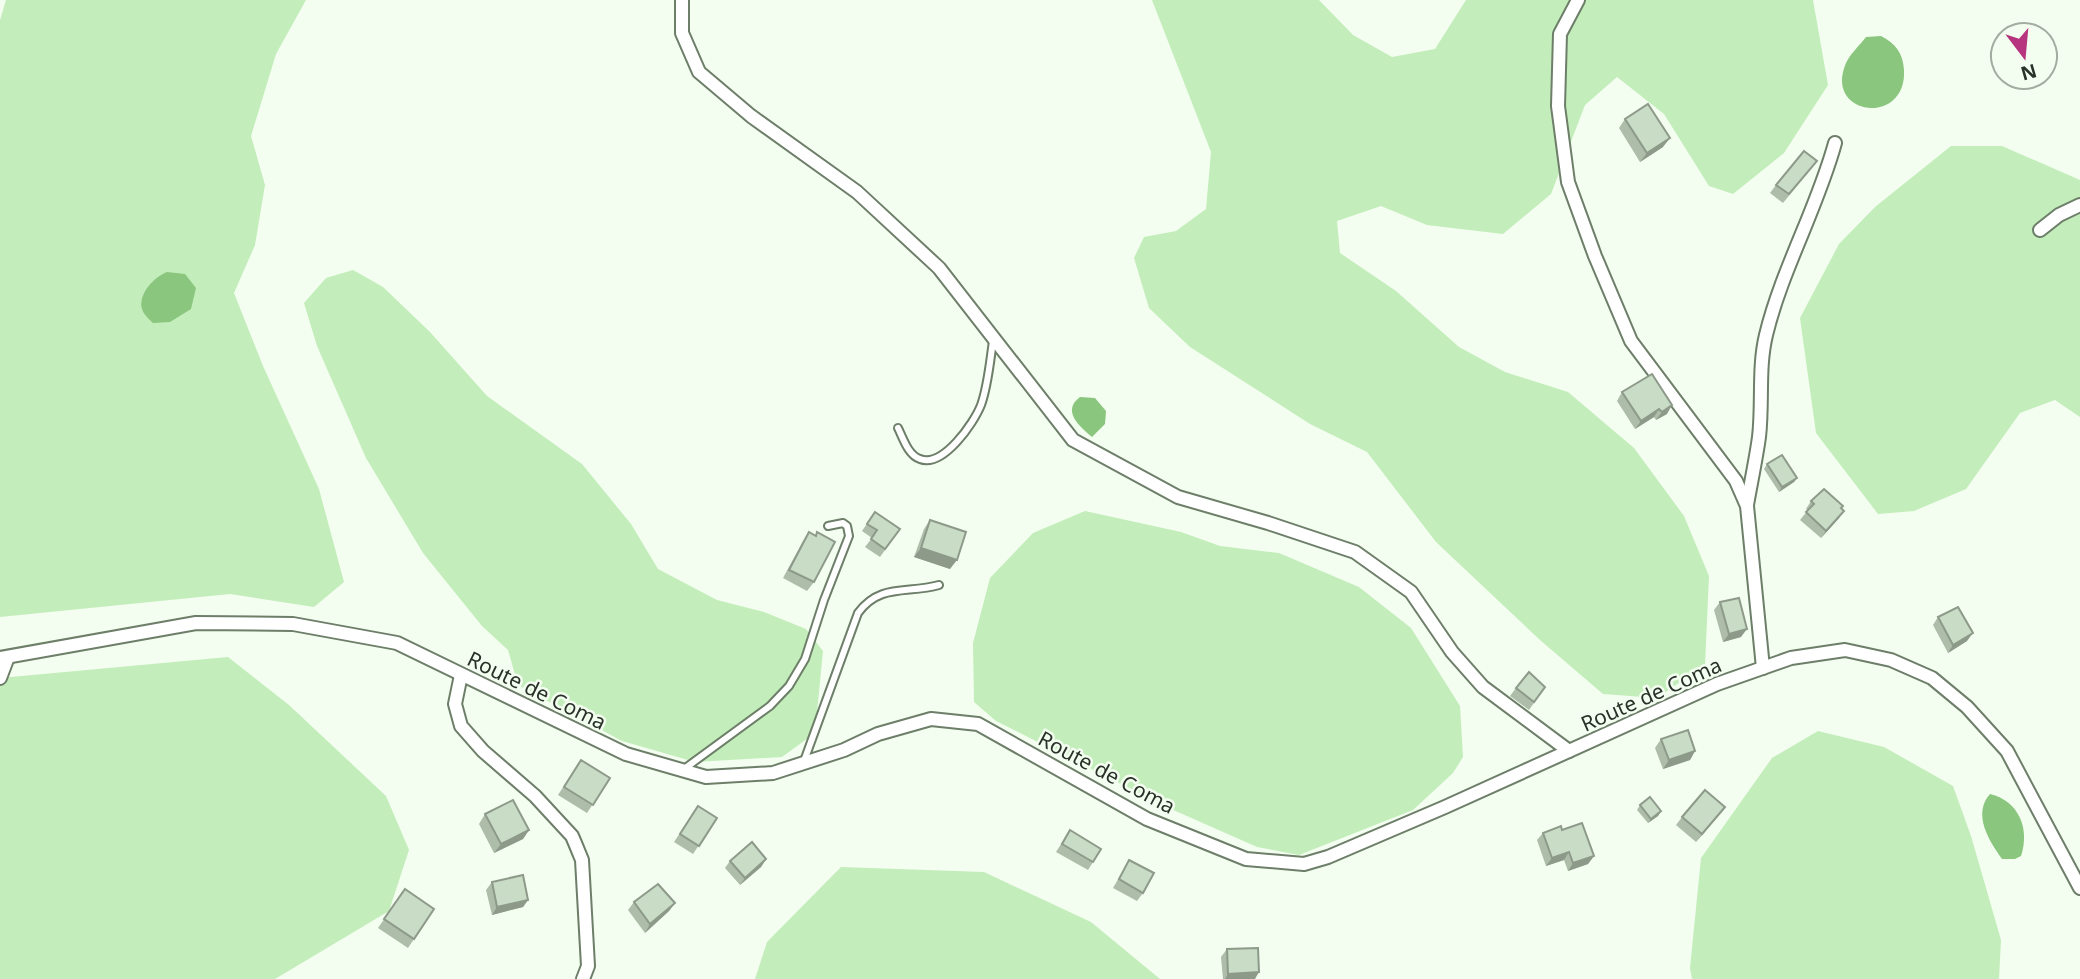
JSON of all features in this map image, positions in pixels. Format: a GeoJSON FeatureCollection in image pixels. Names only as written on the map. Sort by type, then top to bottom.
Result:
{"type":"FeatureCollection","features":[{"type":"Feature","properties":{"kind":"street"},"geometry":{"type":"LineString","coordinates":[[682,0],[682,33],[699,72],[751,116],[857,192],[939,268],[1073,440],[1178,497],[1355,552],[1411,592],[1452,652],[1483,687],[1569,751]]}},
{"type":"Feature","properties":{"kind":"street"},"geometry":{"type":"LineString","coordinates":[[1577,0],[1560,34],[1558,106],[1568,182],[1595,256],[1631,341],[1736,481],[1746,506],[1763,668]]}},
{"type":"Feature","properties":{"kind":"street"},"geometry":{"type":"LineString","coordinates":[[1746,506],[1759,436],[1762,359],[1766,336],[1777,295],[1799,245],[1835,143]]}},
{"type":"Feature","properties":{"kind":"street"},"geometry":{"type":"LineString","coordinates":[[2040,230],[2059,215],[2080,205]]}},
{"type":"Feature","properties":{"kind":"street","name":"Route de Coma"},"geometry":{"type":"LineString","coordinates":[[4,657],[196,623],[293,624],[397,643],[626,754],[706,777],[773,773],[844,750],[878,734],[931,719],[978,724],[1147,819],[1246,859],[1304,864],[1328,857],[1717,684],[1791,658],[1846,650],[1891,660],[1932,678],[1967,707],[2007,751],[2080,888]]}},
{"type":"Feature","properties":{"kind":"street"},"geometry":{"type":"LineString","coordinates":[[0,678],[4,657]]}},
{"type":"Feature","properties":{"kind":"street"},"geometry":{"type":"LineString","coordinates":[[461,675],[455,704],[461,726],[483,751],[535,796],[572,836],[582,860],[588,966],[583,979]]}},
{"type":"Feature","properties":{"kind":"lane"},"geometry":{"type":"LineString","coordinates":[[898,429],[910,451],[919,459],[932,460],[948,450],[967,431],[981,404],[994,339]]}},
{"type":"Feature","properties":{"kind":"lane"},"geometry":{"type":"LineString","coordinates":[[682,770],[770,706],[795,677],[805,659],[849,536],[847,526],[843,523],[828,526]]}},
{"type":"Feature","properties":{"kind":"lane"},"geometry":{"type":"LineString","coordinates":[[804,763],[858,613],[866,602],[880,594],[897,590],[923,590],[939,585]]}},
{"type":"Feature","properties":{"kind":"shaded area"},"geometry":{"type":"Polygon","coordinates":[[[6,0],[306,0],[276,54],[251,136],[265,185],[255,245],[234,293],[263,366],[319,489],[344,582],[314,607],[230,594],[0,617],[0,20],[6,0]]]}},
{"type":"Feature","properties":{"kind":"shaded area"},"geometry":{"type":"Polygon","coordinates":[[[1152,0],[1319,0],[1353,35],[1392,57],[1435,49],[1466,0],[1813,0],[1828,85],[1784,153],[1733,194],[1709,186],[1664,114],[1617,77],[1585,105],[1551,194],[1503,234],[1427,225],[1381,206],[1337,221],[1340,253],[1396,291],[1459,347],[1505,372],[1568,392],[1634,448],[1684,516],[1709,576],[1705,665],[1657,698],[1603,694],[1540,640],[1436,542],[1367,452],[1310,424],[1190,347],[1149,308],[1134,258],[1144,237],[1176,231],[1206,209],[1211,152],[1152,0]]]}},
{"type":"Feature","properties":{"kind":"shaded area"},"geometry":{"type":"Polygon","coordinates":[[[1881,36],[1895,46],[1902,59],[1904,70],[1901,88],[1893,100],[1881,107],[1868,108],[1855,104],[1846,94],[1842,81],[1846,63],[1866,37],[1881,36]]]}},
{"type":"Feature","properties":{"kind":"shaded area"},"geometry":{"type":"Polygon","coordinates":[[[1951,146],[2002,146],[2080,180],[2080,417],[2055,400],[2020,413],[1966,489],[1914,511],[1878,514],[1816,433],[1800,318],[1839,244],[1875,207],[1951,146]]]}},
{"type":"Feature","properties":{"kind":"shaded area"},"geometry":{"type":"Polygon","coordinates":[[[353,270],[383,287],[430,332],[487,396],[582,464],[631,524],[658,569],[717,600],[764,612],[806,629],[823,651],[815,733],[782,757],[695,762],[622,741],[518,685],[508,650],[482,626],[423,553],[366,458],[317,346],[304,303],[326,278],[353,270]]]}},
{"type":"Feature","properties":{"kind":"shaded area"},"geometry":{"type":"Polygon","coordinates":[[[167,272],[185,274],[196,288],[191,309],[170,322],[153,323],[143,311],[142,298],[152,282],[167,272]]]}},
{"type":"Feature","properties":{"kind":"shaded area"},"geometry":{"type":"Polygon","coordinates":[[[1080,397],[1095,398],[1106,411],[1105,424],[1092,437],[1078,424],[1072,413],[1075,402],[1080,397]]]}},
{"type":"Feature","properties":{"kind":"shaded area"},"geometry":{"type":"Polygon","coordinates":[[[1085,511],[1181,532],[1220,546],[1279,553],[1359,587],[1411,628],[1460,706],[1463,757],[1453,773],[1413,810],[1299,855],[1257,847],[1171,809],[996,721],[974,702],[973,643],[990,578],[1033,533],[1085,511]]]}},
{"type":"Feature","properties":{"kind":"shaded area"},"geometry":{"type":"Polygon","coordinates":[[[228,657],[289,705],[386,796],[409,850],[389,911],[275,979],[0,979],[0,678],[228,657]]]}},
{"type":"Feature","properties":{"kind":"shaded area"},"geometry":{"type":"Polygon","coordinates":[[[1818,731],[1884,747],[1953,786],[1971,836],[2001,940],[1999,979],[1692,979],[1690,968],[1701,858],[1772,758],[1818,731]]]}},
{"type":"Feature","properties":{"kind":"shaded area"},"geometry":{"type":"Polygon","coordinates":[[[1990,794],[2008,803],[2020,818],[2023,826],[2023,846],[2021,856],[2015,859],[2002,859],[1984,827],[1982,810],[1990,794]]]}},
{"type":"Feature","properties":{"kind":"shaded area"},"geometry":{"type":"Polygon","coordinates":[[[841,867],[984,872],[1091,922],[1160,979],[755,979],[767,942],[841,867]]]}},
{"type":"Feature","properties":{"kind":"building"},"geometry":{"type":"Polygon","coordinates":[[[1648,104],[1670,138],[1647,153],[1625,119],[1648,104]]]}},
{"type":"Feature","properties":{"kind":"building"},"geometry":{"type":"Polygon","coordinates":[[[1804,151],[1817,161],[1789,194],[1776,185],[1804,151]]]}},
{"type":"Feature","properties":{"kind":"building"},"geometry":{"type":"Polygon","coordinates":[[[1652,374],[1672,405],[1662,412],[1659,409],[1641,421],[1622,392],[1652,374]]]}},
{"type":"Feature","properties":{"kind":"building"},"geometry":{"type":"Polygon","coordinates":[[[1782,455],[1797,478],[1782,487],[1767,464],[1782,455]]]}},
{"type":"Feature","properties":{"kind":"building"},"geometry":{"type":"Polygon","coordinates":[[[1824,489],[1843,506],[1841,508],[1844,511],[1826,531],[1806,512],[1814,504],[1811,501],[1824,489]]]}},
{"type":"Feature","properties":{"kind":"building"},"geometry":{"type":"Polygon","coordinates":[[[875,512],[900,529],[885,549],[871,539],[877,530],[867,524],[875,512]]]}},
{"type":"Feature","properties":{"kind":"building"},"geometry":{"type":"Polygon","coordinates":[[[930,520],[966,532],[957,560],[921,548],[930,520]]]}},
{"type":"Feature","properties":{"kind":"building"},"geometry":{"type":"Polygon","coordinates":[[[809,532],[816,536],[817,532],[835,542],[814,582],[789,570],[809,532]]]}},
{"type":"Feature","properties":{"kind":"building"},"geometry":{"type":"Polygon","coordinates":[[[1739,598],[1747,629],[1729,634],[1720,602],[1739,598]]]}},
{"type":"Feature","properties":{"kind":"building"},"geometry":{"type":"Polygon","coordinates":[[[1958,607],[1973,633],[1953,645],[1938,617],[1958,607]]]}},
{"type":"Feature","properties":{"kind":"building"},"geometry":{"type":"Polygon","coordinates":[[[1529,672],[1545,687],[1534,702],[1516,688],[1529,672]]]}},
{"type":"Feature","properties":{"kind":"building"},"geometry":{"type":"Polygon","coordinates":[[[1688,730],[1695,751],[1669,760],[1661,739],[1688,730]]]}},
{"type":"Feature","properties":{"kind":"building"},"geometry":{"type":"Polygon","coordinates":[[[581,760],[610,778],[593,805],[564,787],[581,760]]]}},
{"type":"Feature","properties":{"kind":"building"},"geometry":{"type":"Polygon","coordinates":[[[1705,790],[1725,807],[1702,834],[1682,817],[1705,790]]]}},
{"type":"Feature","properties":{"kind":"building"},"geometry":{"type":"Polygon","coordinates":[[[1650,797],[1661,811],[1651,819],[1640,805],[1650,797]]]}},
{"type":"Feature","properties":{"kind":"building"},"geometry":{"type":"Polygon","coordinates":[[[513,800],[529,830],[501,844],[485,814],[513,800]]]}},
{"type":"Feature","properties":{"kind":"building"},"geometry":{"type":"Polygon","coordinates":[[[698,806],[717,818],[699,846],[680,834],[698,806]]]}},
{"type":"Feature","properties":{"kind":"building"},"geometry":{"type":"Polygon","coordinates":[[[1582,823],[1594,856],[1573,863],[1569,852],[1552,858],[1543,833],[1561,826],[1562,830],[1582,823]]]}},
{"type":"Feature","properties":{"kind":"building"},"geometry":{"type":"Polygon","coordinates":[[[1070,830],[1101,849],[1093,862],[1062,844],[1070,830]]]}},
{"type":"Feature","properties":{"kind":"building"},"geometry":{"type":"Polygon","coordinates":[[[752,842],[766,859],[745,878],[730,861],[752,842]]]}},
{"type":"Feature","properties":{"kind":"building"},"geometry":{"type":"Polygon","coordinates":[[[1129,860],[1154,873],[1143,893],[1119,879],[1129,860]]]}},
{"type":"Feature","properties":{"kind":"building"},"geometry":{"type":"Polygon","coordinates":[[[523,875],[528,900],[497,907],[492,882],[523,875]]]}},
{"type":"Feature","properties":{"kind":"building"},"geometry":{"type":"Polygon","coordinates":[[[658,884],[675,903],[650,924],[634,902],[658,884]]]}},
{"type":"Feature","properties":{"kind":"building"},"geometry":{"type":"Polygon","coordinates":[[[405,889],[434,909],[414,939],[384,919],[405,889]]]}},
{"type":"Feature","properties":{"kind":"building"},"geometry":{"type":"Polygon","coordinates":[[[1258,948],[1259,972],[1228,974],[1227,949],[1258,948]]]}}]}
